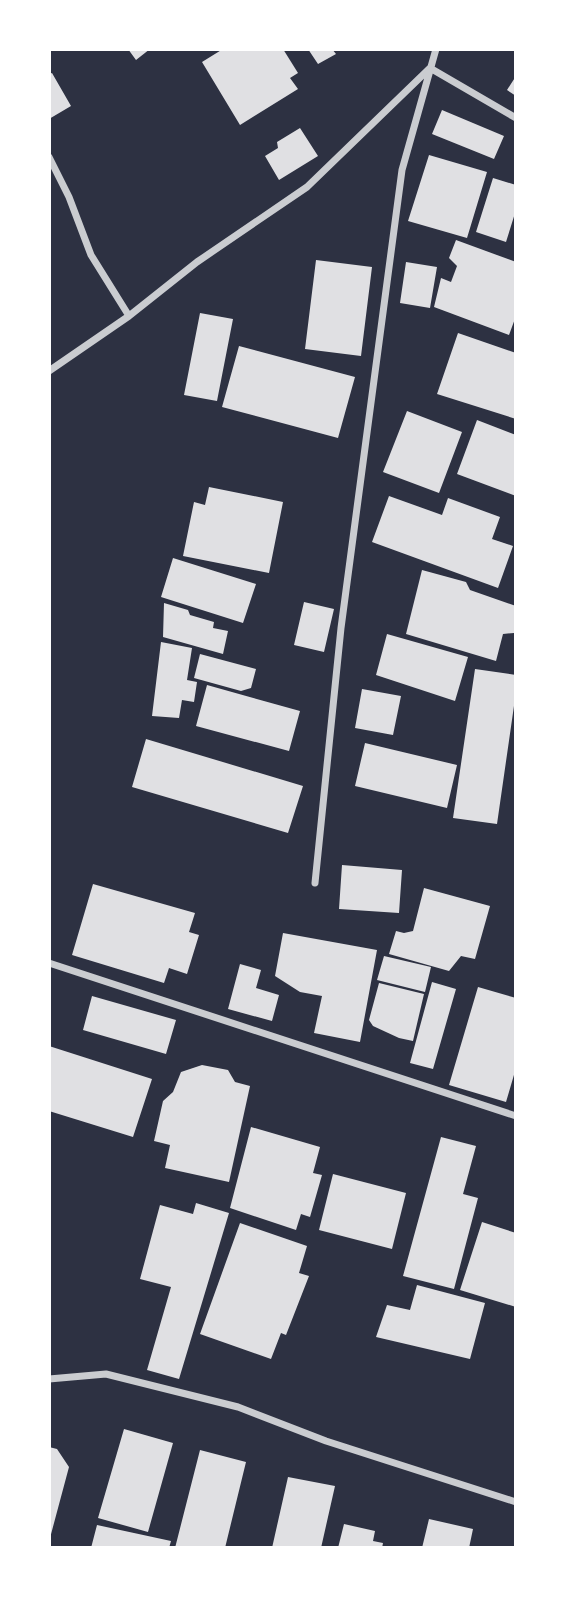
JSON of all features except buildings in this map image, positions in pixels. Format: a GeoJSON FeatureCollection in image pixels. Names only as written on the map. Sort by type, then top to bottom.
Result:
{"type":"FeatureCollection","features":[{"type":"Feature","properties":{"kind":"street"},"geometry":{"type":"LineString","coordinates":[[315,883],[341,628],[402,170],[436,49]]}},
{"type":"Feature","properties":{"kind":"street"},"geometry":{"type":"LineString","coordinates":[[430,68],[516,118]]}},
{"type":"Feature","properties":{"kind":"street"},"geometry":{"type":"LineString","coordinates":[[49,371],[129,316],[197,262],[307,187],[430,68]]}},
{"type":"Feature","properties":{"kind":"street"},"geometry":{"type":"LineString","coordinates":[[49,157],[69,197],[90,255],[129,316]]}},
{"type":"Feature","properties":{"kind":"street"},"geometry":{"type":"LineString","coordinates":[[49,963],[516,1116]]}},
{"type":"Feature","properties":{"kind":"street"},"geometry":{"type":"LineString","coordinates":[[49,1379],[106,1374],[239,1406],[326,1441],[516,1502]]}}]}
